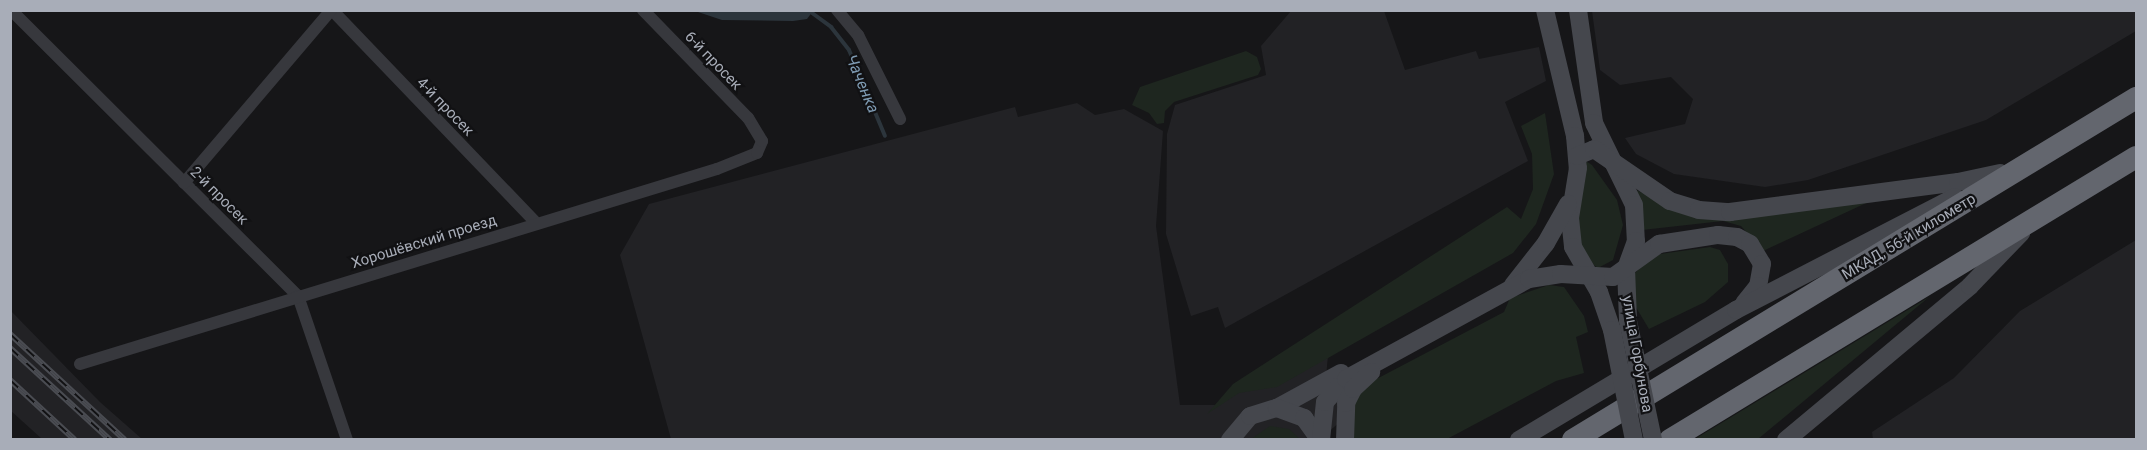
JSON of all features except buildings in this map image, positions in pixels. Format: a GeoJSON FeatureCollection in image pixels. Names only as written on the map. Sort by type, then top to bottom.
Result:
{"type":"FeatureCollection","features":[{"type":"Feature","properties":{"kind":"highway","name":"МКАД, 56-й километр"},"geometry":{"type":"LineString","coordinates":[[1573,440],[2136,98]]}},
{"type":"Feature","properties":{"kind":"highway"},"geometry":{"type":"LineString","coordinates":[[1670,440],[2136,157]]}},
{"type":"Feature","properties":{"kind":"street","name":"2-й просек"},"geometry":{"type":"LineString","coordinates":[[11,10],[298,296],[347,440]]}},
{"type":"Feature","properties":{"kind":"street"},"geometry":{"type":"LineString","coordinates":[[184,183],[332,10]]}},
{"type":"Feature","properties":{"kind":"street","name":"4-й просек"},"geometry":{"type":"LineString","coordinates":[[332,10],[537,224]]}},
{"type":"Feature","properties":{"kind":"street","name":"6-й просек"},"geometry":{"type":"LineString","coordinates":[[643,10],[759,134]]}},
{"type":"Feature","properties":{"kind":"street"},"geometry":{"type":"LineString","coordinates":[[837,10],[858,35],[900,118]]}},
{"type":"Feature","properties":{"kind":"street","name":"улица Горбунова"},"geometry":{"type":"LineString","coordinates":[[1545,10],[1577,156],[1572,238],[1588,277],[1603,300],[1612,330],[1634,440]]}},
{"type":"Feature","properties":{"kind":"street"},"geometry":{"type":"LineString","coordinates":[[1578,10],[1594,123],[1628,189],[1636,223],[1636,241],[1626,268]]}},
{"type":"Feature","properties":{"kind":"street","name":"Хорошёвский проезд"},"geometry":{"type":"LineString","coordinates":[[80,364],[751,156],[761,147],[759,134]]}},
{"type":"Feature","properties":{"kind":"street"},"geometry":{"type":"LineString","coordinates":[[1577,156],[1594,149],[1670,201],[1699,210],[1730,212],[1958,183],[2000,173]]}},
{"type":"Feature","properties":{"kind":"street"},"geometry":{"type":"LineString","coordinates":[[1519,440],[1736,310],[2000,173],[2043,155]]}},
{"type":"Feature","properties":{"kind":"street"},"geometry":{"type":"LineString","coordinates":[[1511,287],[1546,243],[1574,195]]}},
{"type":"Feature","properties":{"kind":"street"},"geometry":{"type":"LineString","coordinates":[[1786,440],[1970,286],[2034,219]]}},
{"type":"Feature","properties":{"kind":"street"},"geometry":{"type":"LineString","coordinates":[[1320,440],[1322,415],[1330,394],[1346,379],[1511,287],[1543,276],[1613,277],[1659,244],[1718,235],[1737,237],[1757,254],[1762,276],[1758,286],[1736,310]]}},
{"type":"Feature","properties":{"kind":"street","name":"улица Горбунова"},"geometry":{"type":"LineString","coordinates":[[1626,268],[1628,321],[1653,440]]}},
{"type":"Feature","properties":{"kind":"street"},"geometry":{"type":"LineString","coordinates":[[1230,440],[1250,416],[1277,408],[1354,366],[1391,355]]}},
{"type":"Feature","properties":{"kind":"street"},"geometry":{"type":"LineString","coordinates":[[1345,440],[1346,403],[1353,389],[1391,355]]}},
{"type":"Feature","properties":{"kind":"street"},"geometry":{"type":"LineString","coordinates":[[1277,408],[1304,418],[1320,440]]}},
{"type":"Feature","properties":{"kind":"shaded area"},"geometry":{"type":"Polygon","coordinates":[[[2136,10],[2136,31],[1986,120],[1808,180],[1765,187],[1674,174],[1636,154],[1625,138],[1685,124],[1693,99],[1671,77],[1620,85],[1600,70],[1592,11],[2136,10]]]}},
{"type":"Feature","properties":{"kind":"shaded area"},"geometry":{"type":"Polygon","coordinates":[[[695,11],[813,11],[807,19],[793,21],[722,20],[695,11]]]}},
{"type":"Feature","properties":{"kind":"shaded area"},"geometry":{"type":"Polygon","coordinates":[[[1291,11],[1384,11],[1405,70],[1476,51],[1479,59],[1539,47],[1546,81],[1505,102],[1528,161],[1225,328],[1218,307],[1191,316],[1166,234],[1167,134],[1175,105],[1266,75],[1261,46],[1291,11]]]}},
{"type":"Feature","properties":{"kind":"shaded area"},"geometry":{"type":"Polygon","coordinates":[[[1246,51],[1257,57],[1261,69],[1258,75],[1174,102],[1165,111],[1164,123],[1157,124],[1149,113],[1132,105],[1140,87],[1246,51]]]}},
{"type":"Feature","properties":{"kind":"shaded area"},"geometry":{"type":"Polygon","coordinates":[[[1077,103],[1095,115],[1124,109],[1163,131],[1156,226],[1180,405],[1218,405],[1245,377],[1328,355],[1326,377],[1348,415],[1319,440],[671,439],[620,255],[649,204],[1015,107],[1018,117],[1077,103]]]}},
{"type":"Feature","properties":{"kind":"shaded area"},"geometry":{"type":"Polygon","coordinates":[[[1545,113],[1554,174],[1536,224],[1513,253],[1277,387],[1239,393],[1207,414],[1233,384],[1507,207],[1521,219],[1533,189],[1532,154],[1521,126],[1545,113]]]}},
{"type":"Feature","properties":{"kind":"shaded area"},"geometry":{"type":"Polygon","coordinates":[[[1583,159],[1592,165],[1617,200],[1623,225],[1613,260],[1598,268],[1586,260],[1577,236],[1583,159]]]}},
{"type":"Feature","properties":{"kind":"shaded area"},"geometry":{"type":"Polygon","coordinates":[[[1634,189],[1681,211],[1877,198],[1763,251],[1741,226],[1723,221],[1642,230],[1634,189]]]}},
{"type":"Feature","properties":{"kind":"shaded area"},"geometry":{"type":"Polygon","coordinates":[[[2136,240],[2136,439],[1873,439],[1872,432],[1954,378],[2020,311],[2136,240]]]}},
{"type":"Feature","properties":{"kind":"shaded area"},"geometry":{"type":"Polygon","coordinates":[[[1710,247],[1720,250],[1728,264],[1728,282],[1705,302],[1649,329],[1631,299],[1634,274],[1653,255],[1710,247]]]}},
{"type":"Feature","properties":{"kind":"shaded area"},"geometry":{"type":"Polygon","coordinates":[[[1549,285],[1564,287],[1584,316],[1588,332],[1576,337],[1584,373],[1556,381],[1447,439],[1354,439],[1353,401],[1367,384],[1504,312],[1510,298],[1549,285]]]}},
{"type":"Feature","properties":{"kind":"shaded area"},"geometry":{"type":"Polygon","coordinates":[[[1929,297],[1758,439],[1695,439],[1929,297]]]}},
{"type":"Feature","properties":{"kind":"shaded area"},"geometry":{"type":"Polygon","coordinates":[[[11,311],[100,402],[142,439],[42,439],[11,411],[11,311]]]}},
{"type":"Feature","properties":{"kind":"shaded area"},"geometry":{"type":"Polygon","coordinates":[[[1270,426],[1289,429],[1300,439],[1251,439],[1270,426]]]}},
{"type":"Feature","properties":{"kind":"waterway","name":"Чаченка"},"geometry":{"type":"LineString","coordinates":[[808,10],[831,27],[849,50],[885,136]]}},
{"type":"Feature","properties":{"kind":"railway"},"geometry":{"type":"LineString","coordinates":[[10,334],[125,440]]}},
{"type":"Feature","properties":{"kind":"railway"},"geometry":{"type":"LineString","coordinates":[[10,348],[110,440]]}},
{"type":"Feature","properties":{"kind":"railway"},"geometry":{"type":"LineString","coordinates":[[10,380],[75,440]]}}]}
